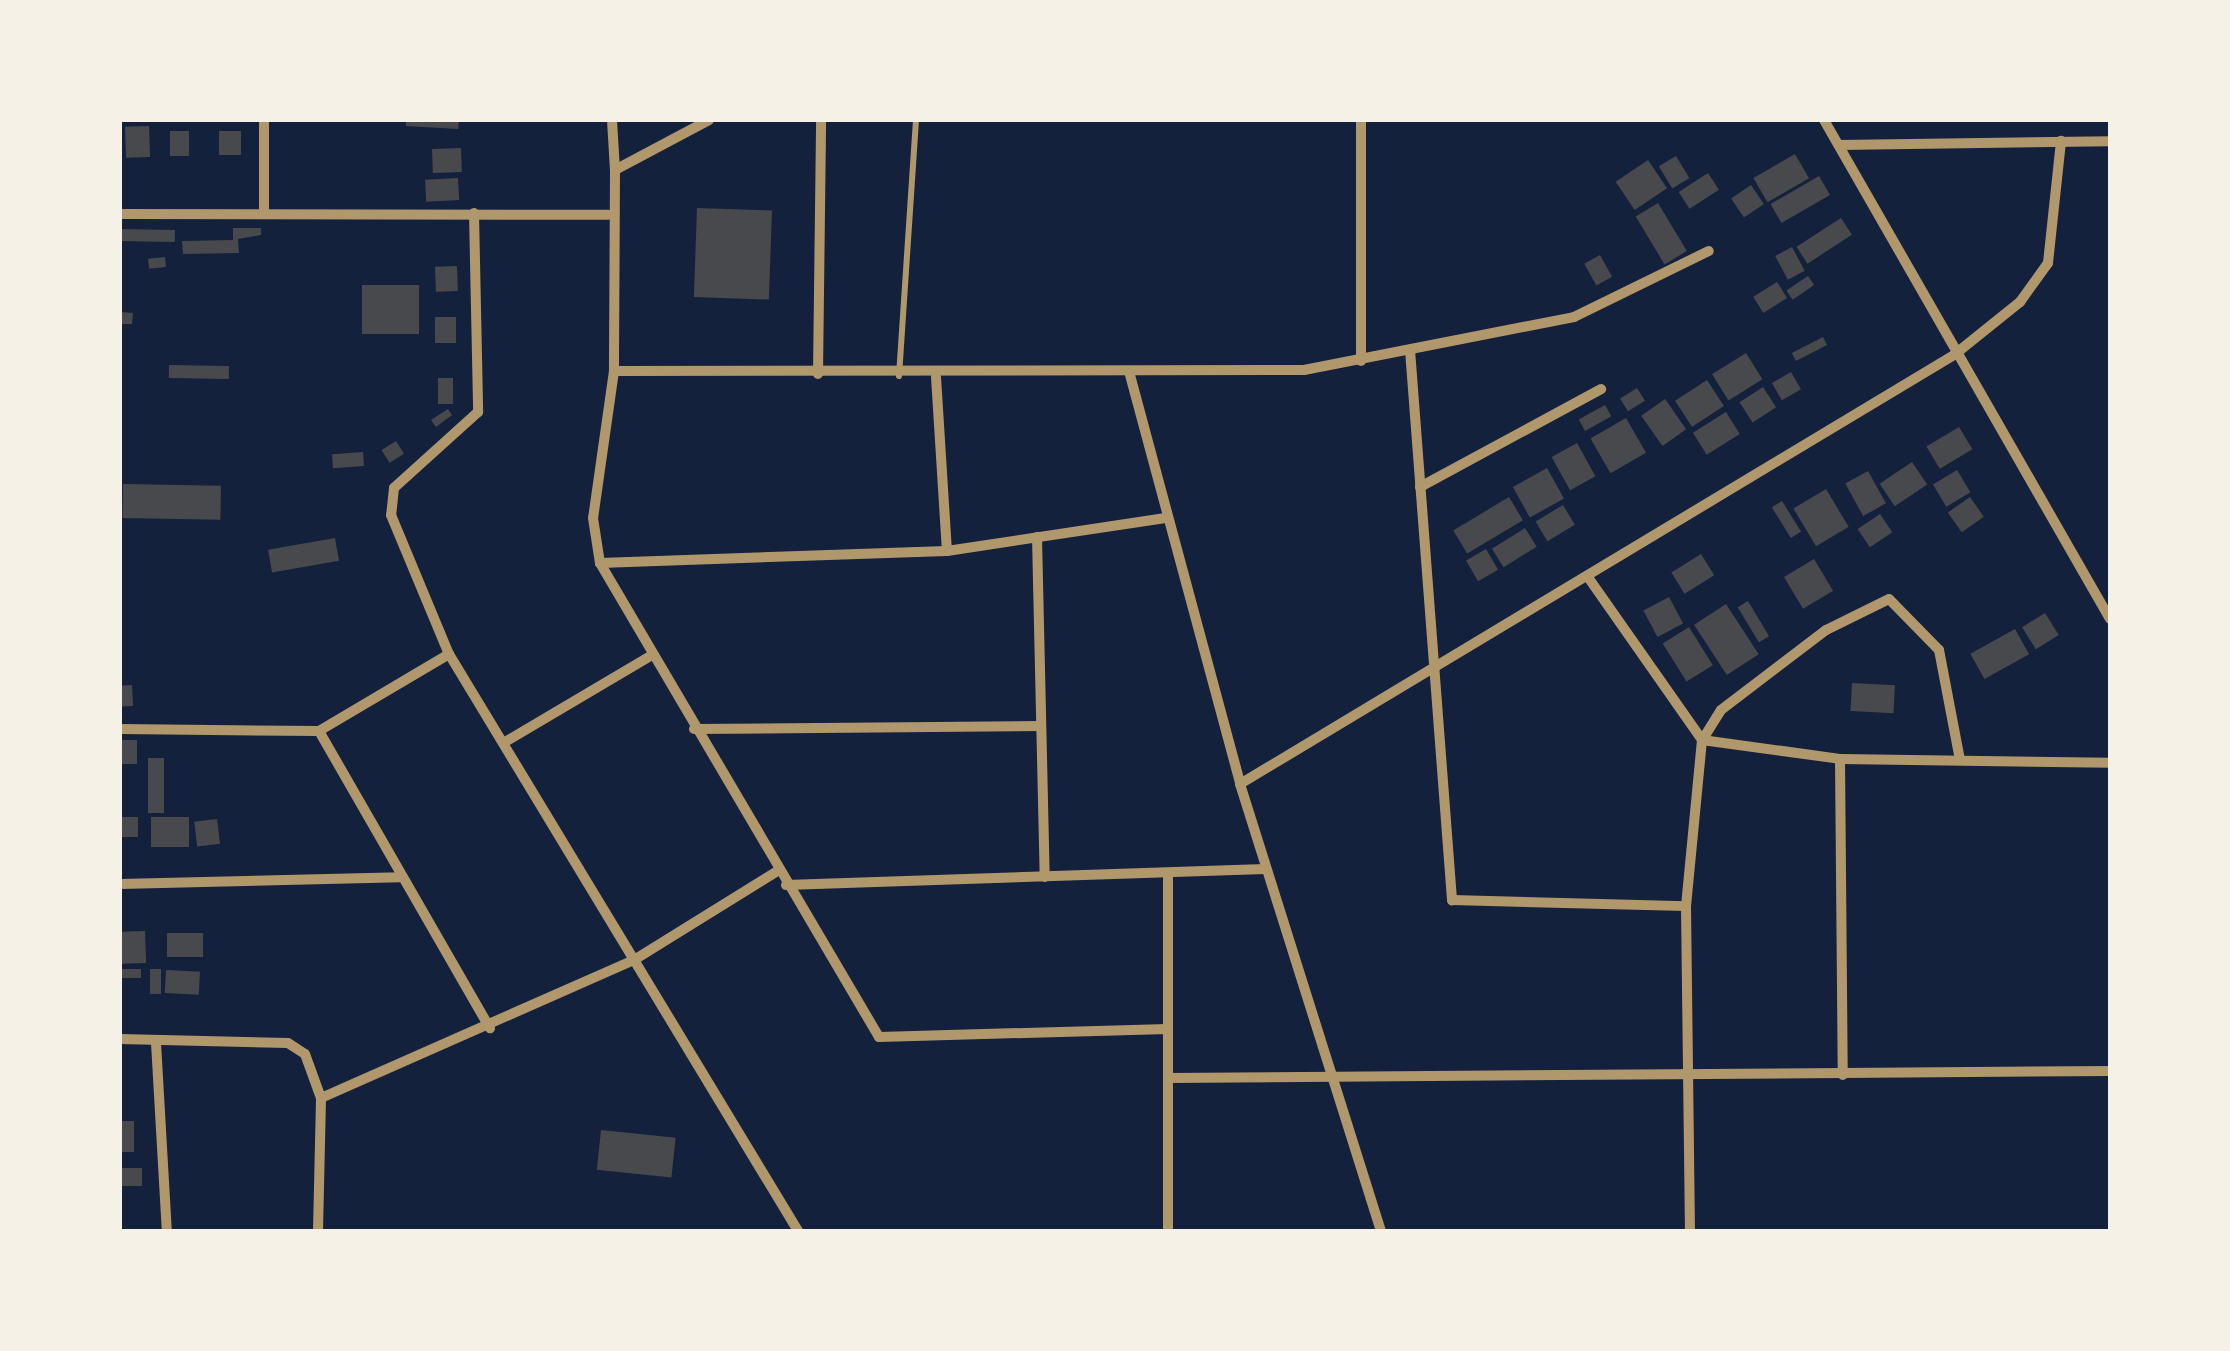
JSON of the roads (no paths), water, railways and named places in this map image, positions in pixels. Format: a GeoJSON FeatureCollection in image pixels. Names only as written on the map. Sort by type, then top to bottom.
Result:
{"type":"FeatureCollection","features":[{"type":"Feature","properties":{"kind":"street"},"geometry":{"type":"LineString","coordinates":[[264,120],[264,214]]}},
{"type":"Feature","properties":{"kind":"street"},"geometry":{"type":"LineString","coordinates":[[612,120],[616,170],[608,215],[614,371],[593,518],[600,563],[649,656],[776,872],[878,1037],[1168,1029]]}},
{"type":"Feature","properties":{"kind":"street"},"geometry":{"type":"LineString","coordinates":[[616,170],[709,120]]}},
{"type":"Feature","properties":{"kind":"street"},"geometry":{"type":"LineString","coordinates":[[818,374],[821,120]]}},
{"type":"Feature","properties":{"kind":"street"},"geometry":{"type":"LineString","coordinates":[[1361,120],[1361,361]]}},
{"type":"Feature","properties":{"kind":"street"},"geometry":{"type":"LineString","coordinates":[[1824,120],[1954,355],[2110,619]]}},
{"type":"Feature","properties":{"kind":"street"},"geometry":{"type":"LineString","coordinates":[[1240,784],[1590,580],[1954,355],[2020,302],[2048,263],[2061,140]]}},
{"type":"Feature","properties":{"kind":"street"},"geometry":{"type":"LineString","coordinates":[[1839,145],[2110,141]]}},
{"type":"Feature","properties":{"kind":"street"},"geometry":{"type":"LineString","coordinates":[[474,213],[478,412],[388,502],[448,654],[505,742],[798,1231]]}},
{"type":"Feature","properties":{"kind":"street"},"geometry":{"type":"LineString","coordinates":[[120,214],[608,215]]}},
{"type":"Feature","properties":{"kind":"street"},"geometry":{"type":"LineString","coordinates":[[614,371],[1130,376],[1361,361],[1600,309],[1710,252]]}},
{"type":"Feature","properties":{"kind":"street"},"geometry":{"type":"LineString","coordinates":[[1410,350],[1452,900],[1686,906]]}},
{"type":"Feature","properties":{"kind":"street"},"geometry":{"type":"LineString","coordinates":[[1130,376],[1240,784],[1380,1231]]}},
{"type":"Feature","properties":{"kind":"street"},"geometry":{"type":"LineString","coordinates":[[936,377],[946,551]]}},
{"type":"Feature","properties":{"kind":"street"},"geometry":{"type":"LineString","coordinates":[[1420,487],[1601,388]]}},
{"type":"Feature","properties":{"kind":"street"},"geometry":{"type":"LineString","coordinates":[[600,563],[946,551],[1166,518]]}},
{"type":"Feature","properties":{"kind":"street"},"geometry":{"type":"LineString","coordinates":[[1036,537],[1045,877]]}},
{"type":"Feature","properties":{"kind":"street"},"geometry":{"type":"LineString","coordinates":[[1590,580],[1702,740],[1840,759],[2110,763]]}},
{"type":"Feature","properties":{"kind":"street"},"geometry":{"type":"LineString","coordinates":[[1690,1231],[1686,906],[1702,740],[1721,710],[1826,630],[1889,599],[1939,650],[1960,760]]}},
{"type":"Feature","properties":{"kind":"street"},"geometry":{"type":"LineString","coordinates":[[120,729],[319,731],[448,654]]}},
{"type":"Feature","properties":{"kind":"street"},"geometry":{"type":"LineString","coordinates":[[505,742],[649,656]]}},
{"type":"Feature","properties":{"kind":"street"},"geometry":{"type":"LineString","coordinates":[[694,729],[1041,726]]}},
{"type":"Feature","properties":{"kind":"street"},"geometry":{"type":"LineString","coordinates":[[319,731],[490,1028]]}},
{"type":"Feature","properties":{"kind":"street"},"geometry":{"type":"LineString","coordinates":[[1840,759],[1843,1075]]}},
{"type":"Feature","properties":{"kind":"street"},"geometry":{"type":"LineString","coordinates":[[786,885],[1045,877],[1168,878],[1265,869]]}},
{"type":"Feature","properties":{"kind":"street"},"geometry":{"type":"LineString","coordinates":[[321,1098],[490,1028],[634,960],[776,872]]}},
{"type":"Feature","properties":{"kind":"street"},"geometry":{"type":"LineString","coordinates":[[120,884],[400,877]]}},
{"type":"Feature","properties":{"kind":"street"},"geometry":{"type":"LineString","coordinates":[[1168,878],[1168,1231]]}},
{"type":"Feature","properties":{"kind":"street"},"geometry":{"type":"LineString","coordinates":[[120,1039],[156,1043],[288,1043],[305,1054],[321,1098],[318,1231]]}},
{"type":"Feature","properties":{"kind":"street"},"geometry":{"type":"LineString","coordinates":[[156,1043],[167,1231]]}},
{"type":"Feature","properties":{"kind":"street"},"geometry":{"type":"LineString","coordinates":[[1170,1078],[1334,1080],[2110,1071]]}},
{"type":"Feature","properties":{"kind":"lane"},"geometry":{"type":"LineString","coordinates":[[898,376],[916,120]]}}]}
